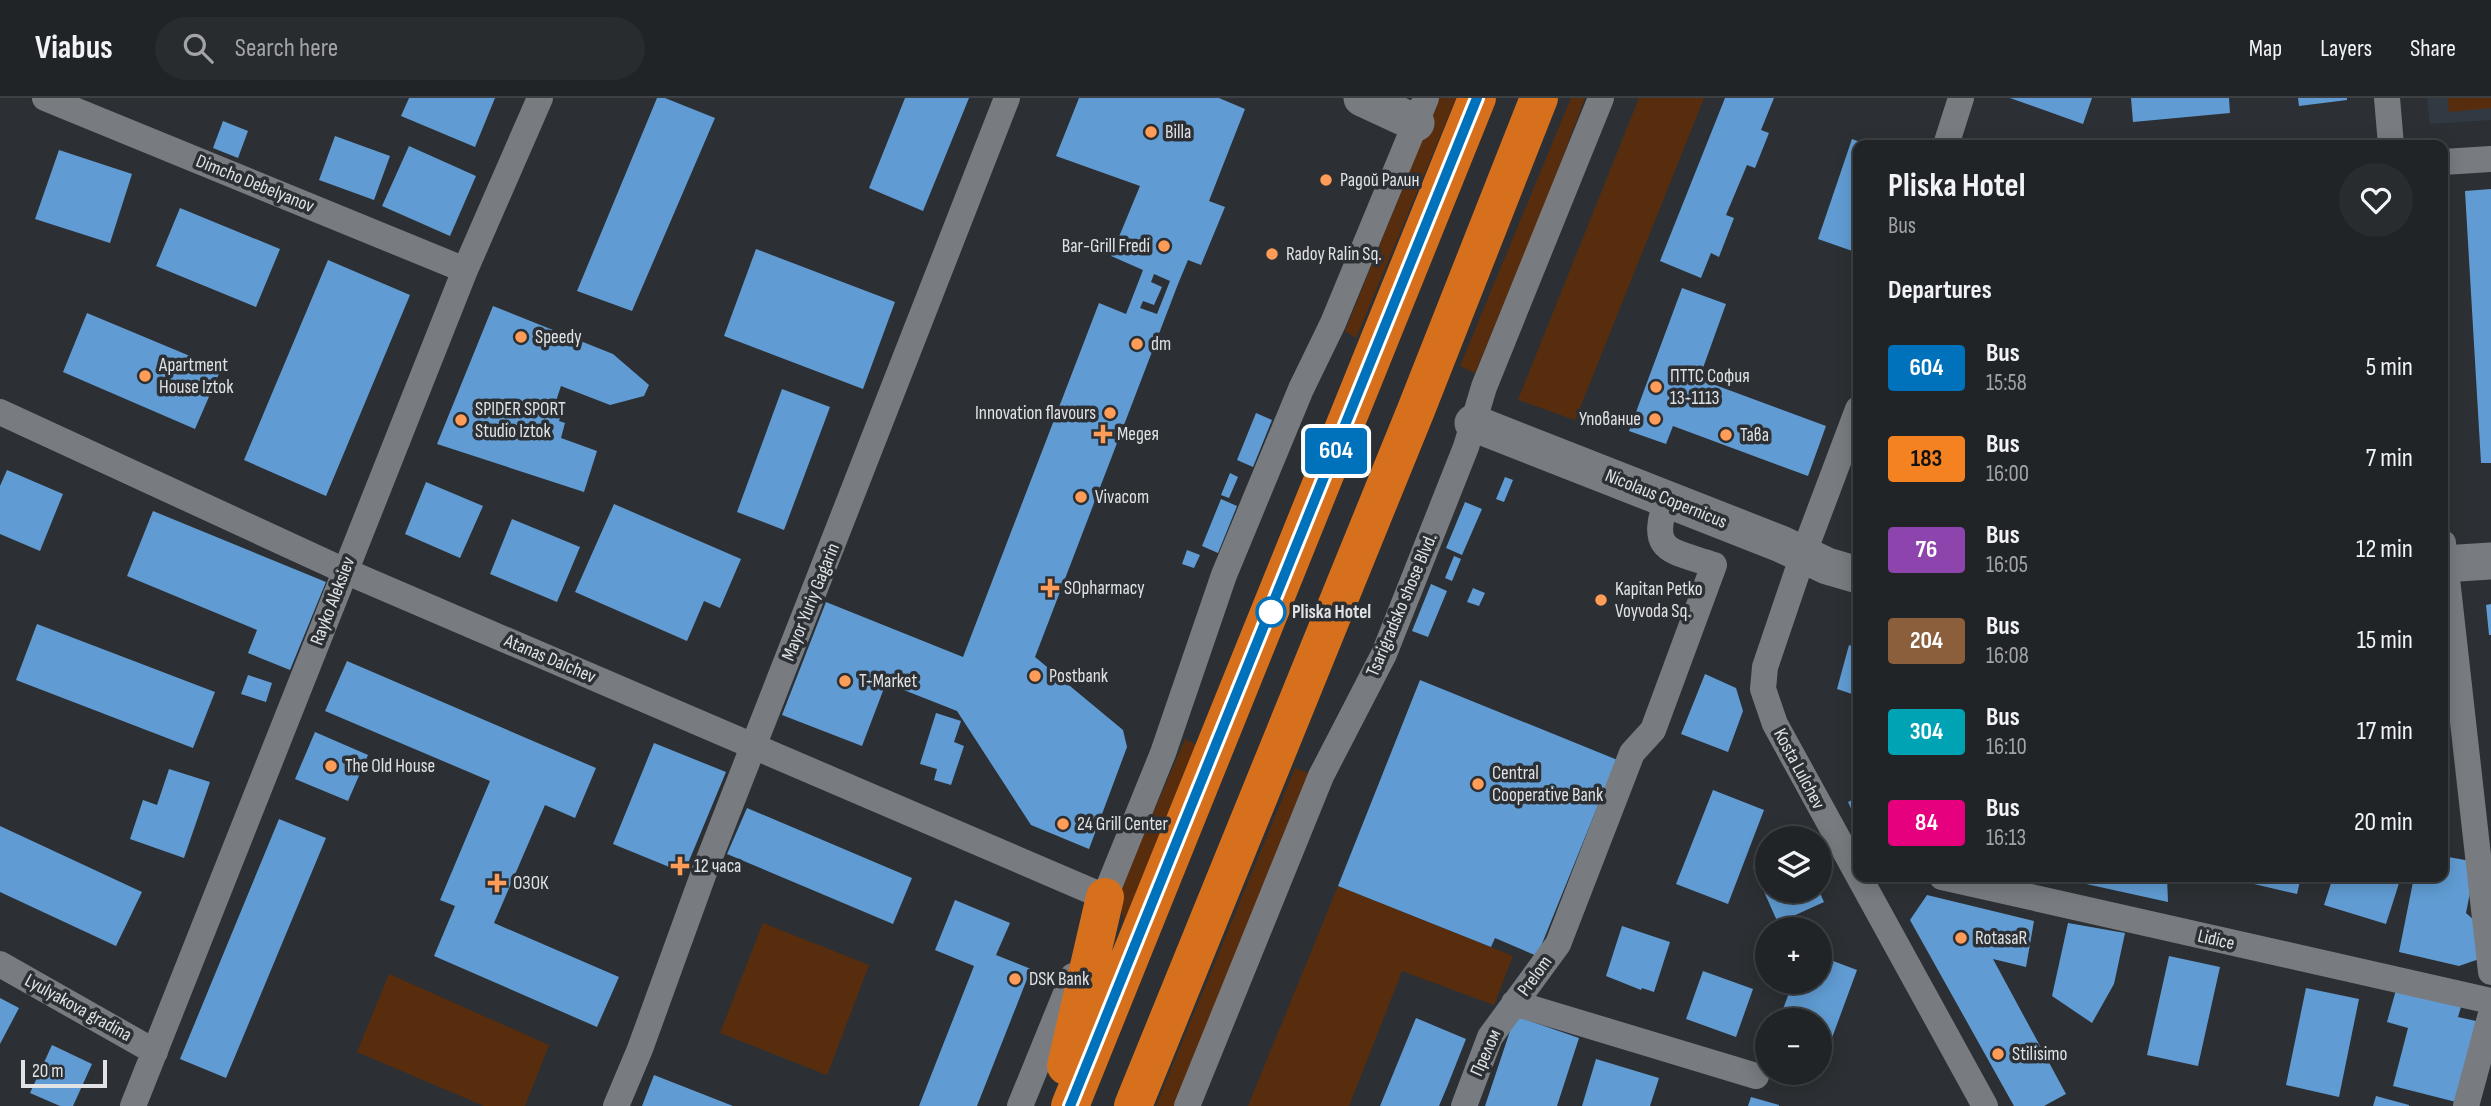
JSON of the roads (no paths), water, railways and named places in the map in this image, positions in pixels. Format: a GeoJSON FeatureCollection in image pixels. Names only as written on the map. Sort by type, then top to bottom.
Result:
{"type":"FeatureCollection","features":[{"type":"Feature","properties":{"kind":"highway"},"geometry":{"type":"LineString","coordinates":[[1070,1106],[1477,98]]}},
{"type":"Feature","properties":{"kind":"highway"},"geometry":{"type":"LineString","coordinates":[[1133,1106],[1416,410],[1539,98]]}},
{"type":"Feature","properties":{"kind":"highway"},"geometry":{"type":"LineString","coordinates":[[1057,1106],[1105,897]]}},
{"type":"Feature","properties":{"kind":"street","name":"Dimcho Debelyanov"},"geometry":{"type":"LineString","coordinates":[[45,98],[465,270]]}},
{"type":"Feature","properties":{"kind":"street","name":"Rayko Aleksiev"},"geometry":{"type":"LineString","coordinates":[[133,1106],[465,270],[540,98]]}},
{"type":"Feature","properties":{"kind":"street","name":"Mayor Yuriy Gagarin"},"geometry":{"type":"LineString","coordinates":[[617,1106],[1007,98]]}},
{"type":"Feature","properties":{"kind":"street"},"geometry":{"type":"LineString","coordinates":[[1020,1106],[1163,753],[1224,575],[1421,111],[1362,98]]}},
{"type":"Feature","properties":{"kind":"street","name":"Tsarigradsko shose Blvd."},"geometry":{"type":"LineString","coordinates":[[1187,1106],[1321,776],[1384,654],[1466,447],[1484,387],[1601,98]]}},
{"type":"Feature","properties":{"kind":"street"},"geometry":{"type":"LineString","coordinates":[[1948,140],[1962,98]]}},
{"type":"Feature","properties":{"kind":"street"},"geometry":{"type":"LineString","coordinates":[[2387,98],[2391,140]]}},
{"type":"Feature","properties":{"kind":"street"},"geometry":{"type":"LineString","coordinates":[[2448,162],[2491,159]]}},
{"type":"Feature","properties":{"kind":"street","name":"Atanas Dalchev"},"geometry":{"type":"LineString","coordinates":[[0,412],[345,571],[1105,897]]}},
{"type":"Feature","properties":{"kind":"street","name":"Kosta Lulchev"},"geometry":{"type":"LineString","coordinates":[[1851,855],[1775,724],[1763,688],[1765,667],[1803,555],[1853,422]]}},
{"type":"Feature","properties":{"kind":"street","name":"Nicolaus Copernicus"},"geometry":{"type":"LineString","coordinates":[[1473,423],[1667,499],[1827,566],[1853,574]]}},
{"type":"Feature","properties":{"kind":"street","name":"Prelom"},"geometry":{"type":"LineString","coordinates":[[1667,499],[1659,525],[1659,535],[1669,549],[1714,565],[1653,730],[1632,753],[1558,944],[1514,1003],[1755,1076]]}},
{"type":"Feature","properties":{"kind":"street"},"geometry":{"type":"LineString","coordinates":[[2448,557],[2491,561]]}},
{"type":"Feature","properties":{"kind":"street"},"geometry":{"type":"LineString","coordinates":[[2448,592],[2491,972]]}},
{"type":"Feature","properties":{"kind":"street","name":"Kosta Lulchev"},"geometry":{"type":"LineString","coordinates":[[1865,882],[1985,1106]]}},
{"type":"Feature","properties":{"kind":"street","name":"Lidice"},"geometry":{"type":"LineString","coordinates":[[1964,882],[2491,1001]]}},
{"type":"Feature","properties":{"kind":"street","name":"Lyulyakova gradina"},"geometry":{"type":"LineString","coordinates":[[0,964],[155,1052]]}},
{"type":"Feature","properties":{"kind":"street","name":"Прелом"},"geometry":{"type":"LineString","coordinates":[[1464,1106],[1490,1037],[1514,1003]]}},
{"type":"Feature","properties":{"kind":"street"},"geometry":{"type":"LineString","coordinates":[[2466,1106],[2491,1014]]}},
{"type":"Feature","properties":{"kind":"place","name":"Billa"},"geometry":{"type":"Point","coordinates":[1151,132]}},
{"type":"Feature","properties":{"kind":"place","name":"Радой Ралин"},"geometry":{"type":"Point","coordinates":[1326,180]}},
{"type":"Feature","properties":{"kind":"place","name":"Bar-Grill Fredi"},"geometry":{"type":"Point","coordinates":[1164,246]}},
{"type":"Feature","properties":{"kind":"place","name":"Radoy Ralin Sq."},"geometry":{"type":"Point","coordinates":[1272,254]}},
{"type":"Feature","properties":{"kind":"place","name":"Speedy"},"geometry":{"type":"Point","coordinates":[521,337]}},
{"type":"Feature","properties":{"kind":"place","name":"dm"},"geometry":{"type":"Point","coordinates":[1137,344]}},
{"type":"Feature","properties":{"kind":"place","name":"Apartment House Iztok"},"geometry":{"type":"Point","coordinates":[145,376]}},
{"type":"Feature","properties":{"kind":"place","name":"ПТТС София 13-1113"},"geometry":{"type":"Point","coordinates":[1656,387]}},
{"type":"Feature","properties":{"kind":"place","name":"Innovation flavours"},"geometry":{"type":"Point","coordinates":[1110,413]}},
{"type":"Feature","properties":{"kind":"place","name":"Упование"},"geometry":{"type":"Point","coordinates":[1655,419]}},
{"type":"Feature","properties":{"kind":"place","name":"SPIDER SPORT Studio Iztok"},"geometry":{"type":"Point","coordinates":[461,420]}},
{"type":"Feature","properties":{"kind":"place","name":"Медея"},"geometry":{"type":"Point","coordinates":[1103,434]}},
{"type":"Feature","properties":{"kind":"place","name":"Тава"},"geometry":{"type":"Point","coordinates":[1726,435]}},
{"type":"Feature","properties":{"kind":"place","name":"Vivacom"},"geometry":{"type":"Point","coordinates":[1081,497]}},
{"type":"Feature","properties":{"kind":"place","name":"SOpharmacy"},"geometry":{"type":"Point","coordinates":[1050,588]}},
{"type":"Feature","properties":{"kind":"place","name":"Kapitan Petko Voyvoda Sq."},"geometry":{"type":"Point","coordinates":[1601,600]}},
{"type":"Feature","properties":{"kind":"place","name":"Pliska Hotel"},"geometry":{"type":"Point","coordinates":[1271,612]}},
{"type":"Feature","properties":{"kind":"place","name":"Postbank"},"geometry":{"type":"Point","coordinates":[1035,676]}},
{"type":"Feature","properties":{"kind":"place","name":"T-Market"},"geometry":{"type":"Point","coordinates":[845,681]}},
{"type":"Feature","properties":{"kind":"place","name":"The Old House"},"geometry":{"type":"Point","coordinates":[331,766]}},
{"type":"Feature","properties":{"kind":"place","name":"Central Cooperative Bank"},"geometry":{"type":"Point","coordinates":[1478,784]}},
{"type":"Feature","properties":{"kind":"place","name":"24 Grill Center"},"geometry":{"type":"Point","coordinates":[1063,824]}},
{"type":"Feature","properties":{"kind":"place","name":"12 часа"},"geometry":{"type":"Point","coordinates":[680,866]}},
{"type":"Feature","properties":{"kind":"place","name":"ОЗОК"},"geometry":{"type":"Point","coordinates":[497,883]}},
{"type":"Feature","properties":{"kind":"place","name":"RotasaR"},"geometry":{"type":"Point","coordinates":[1961,938]}},
{"type":"Feature","properties":{"kind":"place","name":"DSK Bank"},"geometry":{"type":"Point","coordinates":[1015,979]}},
{"type":"Feature","properties":{"kind":"place","name":"Stilisimo"},"geometry":{"type":"Point","coordinates":[1998,1054]}}]}
